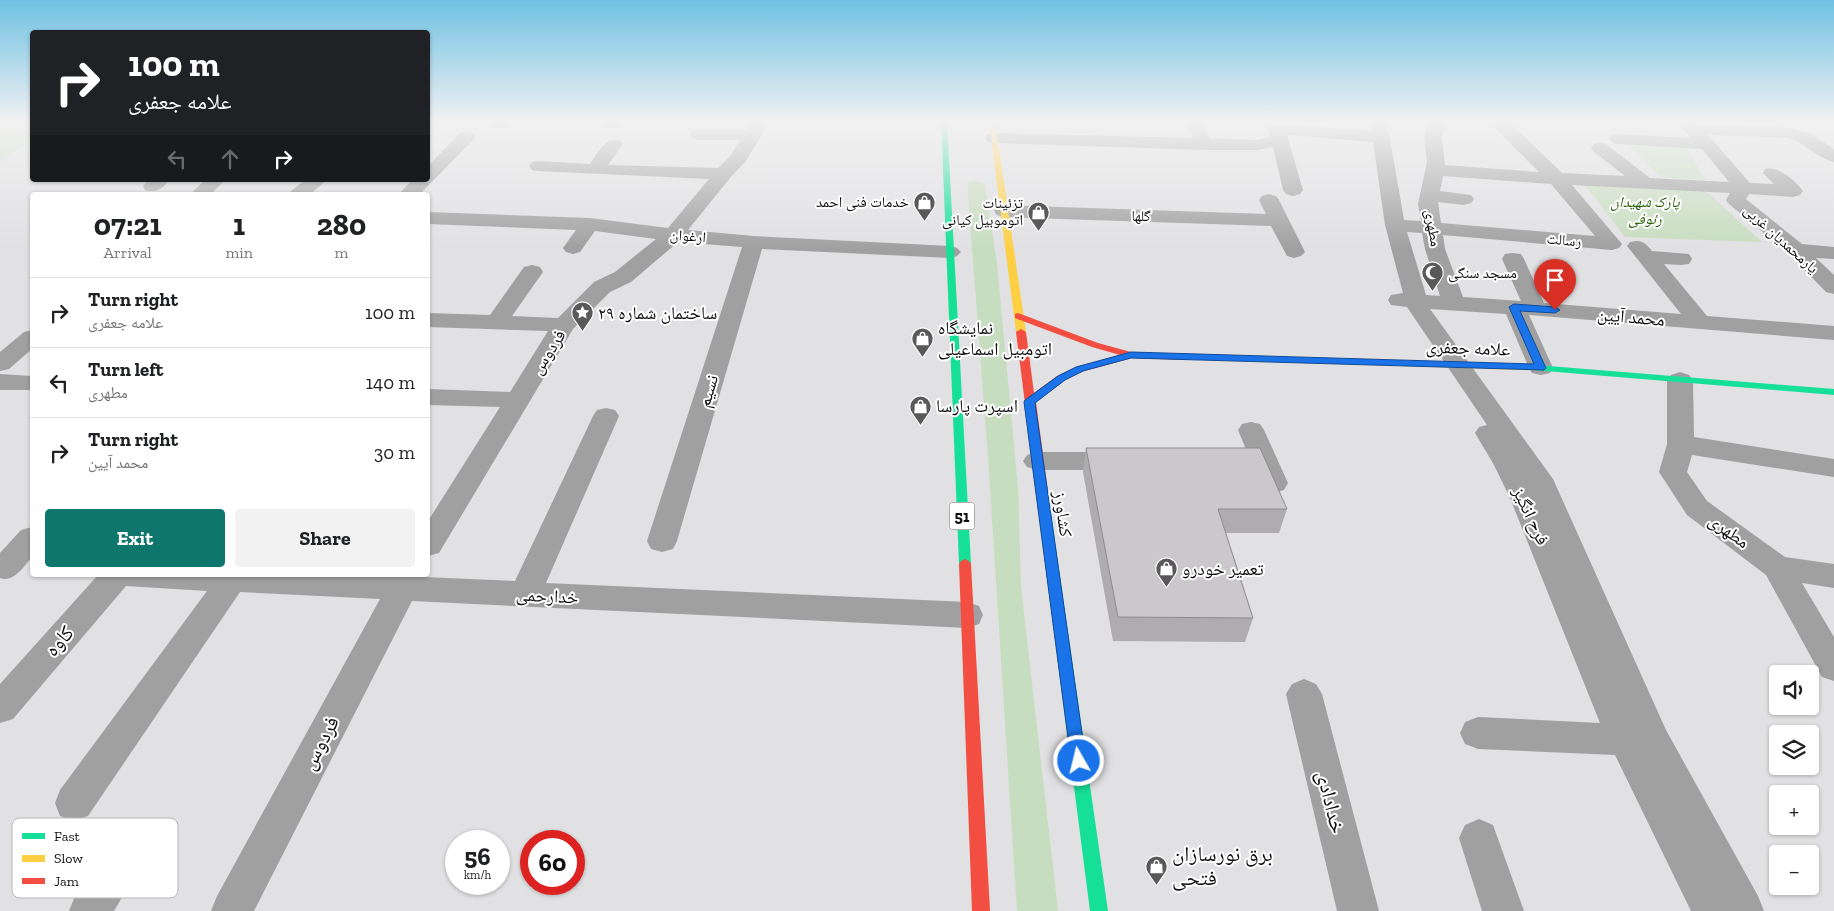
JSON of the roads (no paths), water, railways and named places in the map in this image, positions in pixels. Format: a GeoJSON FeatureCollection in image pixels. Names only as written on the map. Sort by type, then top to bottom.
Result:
{"type":"FeatureCollection","features":[{"type":"Feature","properties":{"kind":"main road","name":"51"},"geometry":{"type":"LineString","coordinates":[[946,164],[981,911]]}},
{"type":"Feature","properties":{"kind":"main road","name":"کشاورز"},"geometry":{"type":"LineString","coordinates":[[998,164],[1099,911]]}},
{"type":"Feature","properties":{"kind":"main road","name":"علامه جعفری"},"geometry":{"type":"LineString","coordinates":[[1018,316],[1087,343],[1131,355],[1541,368],[1834,392]]}},
{"type":"Feature","properties":{"kind":"main road","name":"علامه جعفری"},"geometry":{"type":"LineString","coordinates":[[1029,402],[1061,378],[1080,369],[1131,355]]}},
{"type":"Feature","properties":{"kind":"street"},"geometry":{"type":"LineString","coordinates":[[430,174],[440,164]]}},
{"type":"Feature","properties":{"kind":"street"},"geometry":{"type":"LineString","coordinates":[[595,170],[600,164]]}},
{"type":"Feature","properties":{"kind":"street","name":"فردوس"},"geometry":{"type":"LineString","coordinates":[[430,542],[564,325],[602,287],[623,277],[673,235],[733,164]]}},
{"type":"Feature","properties":{"kind":"street"},"geometry":{"type":"LineString","coordinates":[[1287,164],[1293,190]]}},
{"type":"Feature","properties":{"kind":"street","name":"فرح انگیز"},"geometry":{"type":"LineString","coordinates":[[1378,164],[1407,300],[1498,447],[1549,556],[1591,660],[1660,810],[1713,911]]}},
{"type":"Feature","properties":{"kind":"street"},"geometry":{"type":"LineString","coordinates":[[1379,164],[1395,225],[1407,300]]}},
{"type":"Feature","properties":{"kind":"street","name":"مطهری"},"geometry":{"type":"LineString","coordinates":[[1436,164],[1428,204],[1435,249],[1454,303]]}},
{"type":"Feature","properties":{"kind":"street"},"geometry":{"type":"LineString","coordinates":[[1541,164],[1556,178]]}},
{"type":"Feature","properties":{"kind":"street"},"geometry":{"type":"LineString","coordinates":[[1621,164],[1645,182]]}},
{"type":"Feature","properties":{"kind":"street","name":"یارمحمدیان غربی"},"geometry":{"type":"LineString","coordinates":[[1723,164],[1743,187],[1736,200],[1796,250],[1834,288]]}},
{"type":"Feature","properties":{"kind":"street"},"geometry":{"type":"LineString","coordinates":[[538,166],[595,170],[723,174]]}},
{"type":"Feature","properties":{"kind":"street"},"geometry":{"type":"LineString","coordinates":[[1435,170],[1793,191],[1772,174]]}},
{"type":"Feature","properties":{"kind":"street","name":"رسالت"},"geometry":{"type":"LineString","coordinates":[[1432,229],[1612,244],[1556,178]]}},
{"type":"Feature","properties":{"kind":"street"},"geometry":{"type":"LineString","coordinates":[[202,192],[214,182]]}},
{"type":"Feature","properties":{"kind":"street"},"geometry":{"type":"LineString","coordinates":[[300,192],[315,182]]}},
{"type":"Feature","properties":{"kind":"street"},"geometry":{"type":"LineString","coordinates":[[411,192],[421,182]]}},
{"type":"Feature","properties":{"kind":"street"},"geometry":{"type":"LineString","coordinates":[[1132,196],[1138,223]]}},
{"type":"Feature","properties":{"kind":"street"},"geometry":{"type":"LineString","coordinates":[[1430,196],[1464,199]]}},
{"type":"Feature","properties":{"kind":"street"},"geometry":{"type":"LineString","coordinates":[[1268,200],[1294,252]]}},
{"type":"Feature","properties":{"kind":"street"},"geometry":{"type":"LineString","coordinates":[[483,219],[496,203]]}},
{"type":"Feature","properties":{"kind":"street","name":"گلها"},"geometry":{"type":"LineString","coordinates":[[1004,211],[1138,223],[1278,220]]}},
{"type":"Feature","properties":{"kind":"street","name":"ارغوان"},"geometry":{"type":"LineString","coordinates":[[430,218],[590,224],[673,235],[754,242],[950,252]]}},
{"type":"Feature","properties":{"kind":"street"},"geometry":{"type":"LineString","coordinates":[[573,248],[590,224]]}},
{"type":"Feature","properties":{"kind":"street"},"geometry":{"type":"LineString","coordinates":[[1395,225],[1432,229]]}},
{"type":"Feature","properties":{"kind":"street","name":"نسیم"},"geometry":{"type":"LineString","coordinates":[[662,541],[754,242]]}},
{"type":"Feature","properties":{"kind":"street"},"geometry":{"type":"LineString","coordinates":[[1796,250],[1834,253]]}},
{"type":"Feature","properties":{"kind":"street"},"geometry":{"type":"LineString","coordinates":[[1681,259],[1642,252],[1702,323]]}},
{"type":"Feature","properties":{"kind":"street"},"geometry":{"type":"LineString","coordinates":[[1514,259],[1541,368]]}},
{"type":"Feature","properties":{"kind":"street"},"geometry":{"type":"LineString","coordinates":[[496,323],[532,272]]}},
{"type":"Feature","properties":{"kind":"street","name":"محمد آیین"},"geometry":{"type":"LineString","coordinates":[[1407,300],[1702,323],[1737,334],[1834,333]]}},
{"type":"Feature","properties":{"kind":"street"},"geometry":{"type":"LineString","coordinates":[[430,322],[564,325]]}},
{"type":"Feature","properties":{"kind":"street"},"geometry":{"type":"LineString","coordinates":[[0,364],[30,339]]}},
{"type":"Feature","properties":{"kind":"street"},"geometry":{"type":"LineString","coordinates":[[1448,365],[1539,479],[1652,738],[1743,911]]}},
{"type":"Feature","properties":{"kind":"street","name":"مطهری"},"geometry":{"type":"LineString","coordinates":[[1680,380],[1681,444],[1673,472],[1697,508],[1778,567],[1834,667]]}},
{"type":"Feature","properties":{"kind":"street"},"geometry":{"type":"LineString","coordinates":[[0,382],[30,383]]}},
{"type":"Feature","properties":{"kind":"street"},"geometry":{"type":"LineString","coordinates":[[430,397],[517,400]]}},
{"type":"Feature","properties":{"kind":"street"},"geometry":{"type":"LineString","coordinates":[[525,594],[606,416]]}},
{"type":"Feature","properties":{"kind":"street"},"geometry":{"type":"LineString","coordinates":[[1251,430],[1277,490]]}},
{"type":"Feature","properties":{"kind":"street"},"geometry":{"type":"LineString","coordinates":[[1681,444],[1834,468]]}},
{"type":"Feature","properties":{"kind":"street"},"geometry":{"type":"LineString","coordinates":[[1038,461],[1146,461]]}},
{"type":"Feature","properties":{"kind":"street"},"geometry":{"type":"LineString","coordinates":[[1235,461],[1264,462]]}},
{"type":"Feature","properties":{"kind":"street"},"geometry":{"type":"LineString","coordinates":[[12,568],[30,541]]}},
{"type":"Feature","properties":{"kind":"street"},"geometry":{"type":"LineString","coordinates":[[1778,567],[1834,576]]}},
{"type":"Feature","properties":{"kind":"street","name":"کاوه"},"geometry":{"type":"LineString","coordinates":[[0,708],[115,577]]}},
{"type":"Feature","properties":{"kind":"street","name":"خدارحمی"},"geometry":{"type":"LineString","coordinates":[[186,577],[405,582],[525,594],[967,615]]}},
{"type":"Feature","properties":{"kind":"street"},"geometry":{"type":"LineString","coordinates":[[74,803],[216,578]]}},
{"type":"Feature","properties":{"kind":"street","name":"فردوس"},"geometry":{"type":"LineString","coordinates":[[232,911],[405,582]]}},
{"type":"Feature","properties":{"kind":"street","name":"خدادادی"},"geometry":{"type":"LineString","coordinates":[[1304,694],[1358,911]]}},
{"type":"Feature","properties":{"kind":"street"},"geometry":{"type":"LineString","coordinates":[[1478,733],[1628,740]]}},
{"type":"Feature","properties":{"kind":"street"},"geometry":{"type":"LineString","coordinates":[[1479,838],[1503,911]]}},
{"type":"Feature","properties":{"kind":"street"},"geometry":{"type":"LineString","coordinates":[[90,911],[98,898]]}},
{"type":"Feature","properties":{"kind":"place","name":"خدمات فنی احمد"},"geometry":{"type":"Point","coordinates":[925,221]}},
{"type":"Feature","properties":{"kind":"place","name":"تزئینات اتوموبیل کیانی"},"geometry":{"type":"Point","coordinates":[1039,231]}},
{"type":"Feature","properties":{"kind":"place","name":"مسجد سنگی"},"geometry":{"type":"Point","coordinates":[1432,292]}},
{"type":"Feature","properties":{"kind":"place","name":"ساختمان شماره ۲۹"},"geometry":{"type":"Point","coordinates":[582,332]}},
{"type":"Feature","properties":{"kind":"place","name":"نمایشگاه اتومبیل اسماعیلی"},"geometry":{"type":"Point","coordinates":[922,357]}},
{"type":"Feature","properties":{"kind":"place","name":"اسپرت پارسا"},"geometry":{"type":"Point","coordinates":[920,425]}},
{"type":"Feature","properties":{"kind":"place","name":"تعمیر خودرو"},"geometry":{"type":"Point","coordinates":[1166,588]}},
{"type":"Feature","properties":{"kind":"place","name":"برق نورسازان فتحی"},"geometry":{"type":"Point","coordinates":[1156,885]}},
{"type":"Feature","properties":{"kind":"park label","name":"پارک شهیدان رئوفی"},"geometry":{"type":"Point","coordinates":[1645,210]}}]}
